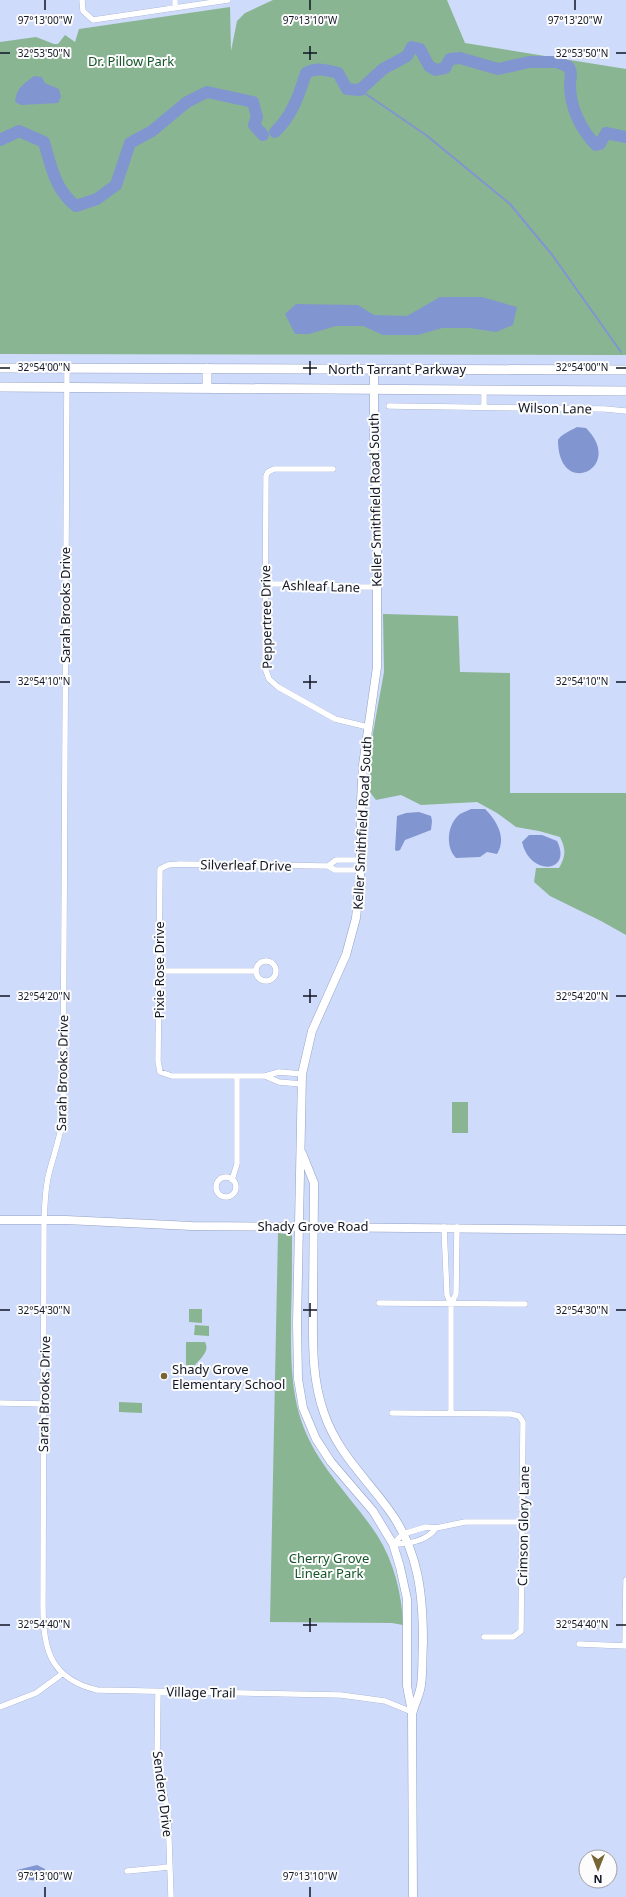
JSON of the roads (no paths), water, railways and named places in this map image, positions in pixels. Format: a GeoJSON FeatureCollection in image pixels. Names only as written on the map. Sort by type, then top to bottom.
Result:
{"type":"FeatureCollection","features":[{"type":"Feature","properties":{"kind":"main road","name":"North Tarrant Parkway"},"geometry":{"type":"LineString","coordinates":[[0,368],[626,370]]}},
{"type":"Feature","properties":{"kind":"main road"},"geometry":{"type":"LineString","coordinates":[[207,368],[207,388]]}},
{"type":"Feature","properties":{"kind":"main road","name":"Keller Smithfield Road South"},"geometry":{"type":"LineString","coordinates":[[374,370],[373,388],[377,498],[377,667],[363,765],[360,897],[352,939],[338,975],[312,1031],[302,1074],[297,1324],[298,1379],[304,1408],[316,1439],[331,1462],[373,1511],[393,1544],[400,1567],[407,1599],[407,1686],[412,1712],[413,1897]]}},
{"type":"Feature","properties":{"kind":"main road","name":"North Tarrant Parkway"},"geometry":{"type":"LineString","coordinates":[[0,387],[66,386],[626,391]]}},
{"type":"Feature","properties":{"kind":"main road","name":"Keller Smithfield Road South"},"geometry":{"type":"LineString","coordinates":[[300,1146],[314,1183],[313,1346],[316,1380],[324,1413],[344,1453],[390,1511],[403,1534],[417,1569],[421,1585],[423,1617],[421,1686],[412,1712]]}},
{"type":"Feature","properties":{"kind":"main road","name":"Shady Grove Road"},"geometry":{"type":"LineString","coordinates":[[0,1220],[44,1220],[192,1226],[457,1227],[626,1230]]}},
{"type":"Feature","properties":{"kind":"street"},"geometry":{"type":"LineString","coordinates":[[82,0],[83,12],[93,20],[228,0]]}},
{"type":"Feature","properties":{"kind":"street"},"geometry":{"type":"LineString","coordinates":[[175,0],[175,8]]}},
{"type":"Feature","properties":{"kind":"street","name":"Sarah Brooks Drive"},"geometry":{"type":"LineString","coordinates":[[62,1674],[48,1653],[43,1629],[44,1220],[49,1174],[60,1138],[63,1118],[67,368]]}},
{"type":"Feature","properties":{"kind":"street"},"geometry":{"type":"LineString","coordinates":[[484,389],[484,407]]}},
{"type":"Feature","properties":{"kind":"street","name":"Wilson Lane"},"geometry":{"type":"LineString","coordinates":[[389,406],[605,409],[626,411]]}},
{"type":"Feature","properties":{"kind":"street","name":"Peppertree Drive"},"geometry":{"type":"LineString","coordinates":[[333,469],[271,470],[267,473],[265,480],[265,664],[269,679],[278,687],[335,719],[368,727]]}},
{"type":"Feature","properties":{"kind":"street","name":"Ashleaf Lane"},"geometry":{"type":"LineString","coordinates":[[265,584],[326,584],[348,587],[376,587]]}},
{"type":"Feature","properties":{"kind":"street","name":"Silverleaf Drive"},"geometry":{"type":"LineString","coordinates":[[328,866],[336,860],[360,860]]}},
{"type":"Feature","properties":{"kind":"street","name":"Silverleaf Drive"},"geometry":{"type":"LineString","coordinates":[[163,866],[179,864],[328,866],[335,870],[360,870]]}},
{"type":"Feature","properties":{"kind":"street","name":"Pixie Rose Drive"},"geometry":{"type":"LineString","coordinates":[[163,866],[160,869],[159,875],[159,1067],[163,1074],[172,1076],[237,1077]]}},
{"type":"Feature","properties":{"kind":"street"},"geometry":{"type":"LineString","coordinates":[[158,971],[256,971]]}},
{"type":"Feature","properties":{"kind":"street"},"geometry":{"type":"LineString","coordinates":[[232,1180],[237,1164],[237,1077],[265,1076],[279,1072],[302,1074]]}},
{"type":"Feature","properties":{"kind":"street"},"geometry":{"type":"LineString","coordinates":[[265,1076],[279,1082],[301,1084]]}},
{"type":"Feature","properties":{"kind":"street"},"geometry":{"type":"LineString","coordinates":[[392,1413],[451,1414],[451,1304],[447,1295],[444,1227]]}},
{"type":"Feature","properties":{"kind":"street"},"geometry":{"type":"LineString","coordinates":[[451,1304],[456,1294],[457,1227]]}},
{"type":"Feature","properties":{"kind":"street"},"geometry":{"type":"LineString","coordinates":[[379,1303],[525,1304]]}},
{"type":"Feature","properties":{"kind":"street"},"geometry":{"type":"LineString","coordinates":[[0,1403],[44,1404]]}},
{"type":"Feature","properties":{"kind":"street","name":"Crimson Glory Lane"},"geometry":{"type":"LineString","coordinates":[[451,1414],[511,1414],[521,1418],[523,1427],[522,1627],[519,1633],[513,1637],[484,1637]]}},
{"type":"Feature","properties":{"kind":"street"},"geometry":{"type":"LineString","coordinates":[[393,1544],[403,1534],[426,1527],[436,1528],[465,1522],[523,1522]]}},
{"type":"Feature","properties":{"kind":"street"},"geometry":{"type":"LineString","coordinates":[[393,1544],[408,1544],[432,1534],[436,1528]]}},
{"type":"Feature","properties":{"kind":"street"},"geometry":{"type":"LineString","coordinates":[[579,1644],[625,1646],[626,1580]]}},
{"type":"Feature","properties":{"kind":"street"},"geometry":{"type":"LineString","coordinates":[[0,1707],[36,1693],[62,1674]]}},
{"type":"Feature","properties":{"kind":"street","name":"Village Trail"},"geometry":{"type":"LineString","coordinates":[[62,1674],[76,1683],[97,1690],[341,1695],[385,1701],[412,1712]]}},
{"type":"Feature","properties":{"kind":"street","name":"Sendero Drive"},"geometry":{"type":"LineString","coordinates":[[158,1692],[157,1761],[168,1812],[171,1897]]}},
{"type":"Feature","properties":{"kind":"street"},"geometry":{"type":"LineString","coordinates":[[127,1871],[170,1867]]}},
{"type":"Feature","properties":{"kind":"water"},"geometry":{"type":"Polygon","coordinates":[[[34,76],[42,77],[45,83],[59,89],[61,97],[58,103],[21,105],[15,102],[19,90],[34,76]]]}},
{"type":"Feature","properties":{"kind":"water"},"geometry":{"type":"Polygon","coordinates":[[[440,297],[482,297],[517,307],[513,325],[496,332],[470,328],[442,328],[418,335],[383,335],[363,326],[336,326],[309,334],[295,334],[285,314],[296,304],[358,305],[374,315],[407,316],[440,297]]]}},
{"type":"Feature","properties":{"kind":"water"},"geometry":{"type":"Polygon","coordinates":[[[577,427],[586,428],[596,442],[598,455],[595,465],[587,472],[577,473],[568,469],[561,458],[559,438],[577,427]]]}},
{"type":"Feature","properties":{"kind":"water"},"geometry":{"type":"Polygon","coordinates":[[[471,809],[485,809],[497,824],[501,836],[501,842],[497,854],[487,852],[480,857],[456,858],[452,853],[449,836],[452,824],[460,814],[471,809]]]}},
{"type":"Feature","properties":{"kind":"water"},"geometry":{"type":"Polygon","coordinates":[[[419,812],[431,816],[431,830],[405,840],[400,850],[395,850],[397,816],[406,813],[419,812]]]}},
{"type":"Feature","properties":{"kind":"water"},"geometry":{"type":"Polygon","coordinates":[[[529,835],[542,835],[557,841],[560,852],[559,860],[555,865],[548,867],[541,866],[533,861],[526,853],[522,842],[529,835]]]}},
{"type":"Feature","properties":{"kind":"water"},"geometry":{"type":"Polygon","coordinates":[[[37,1865],[45,1869],[45,1876],[38,1881],[30,1880],[17,1873],[17,1870],[37,1865]]]}},
{"type":"Feature","properties":{"kind":"waterway"},"geometry":{"type":"LineString","coordinates":[[275,132],[286,119],[298,97],[306,73],[314,70],[326,70],[338,73],[347,89],[360,90],[383,69],[407,56],[412,47],[420,49],[429,66],[436,70],[445,68],[450,59],[460,58],[498,69],[529,62],[557,62],[569,67],[574,110],[581,125],[591,139],[596,145],[600,144],[606,133],[626,137]]}},
{"type":"Feature","properties":{"kind":"waterway"},"geometry":{"type":"LineString","coordinates":[[360,90],[426,135],[510,204],[553,256],[621,352]]}},
{"type":"Feature","properties":{"kind":"waterway"},"geometry":{"type":"LineString","coordinates":[[0,140],[19,131],[44,142],[58,185],[63,193],[76,206],[97,199],[116,185],[130,143],[152,131],[187,102],[207,92],[253,102],[257,117],[254,125],[263,135]]}},
{"type":"Feature","properties":{"kind":"place","name":"Shady Grove Elementary School"},"geometry":{"type":"Point","coordinates":[164,1376]}},
{"type":"Feature","properties":{"kind":"park label","name":"Dr. Pillow Park"},"geometry":{"type":"Point","coordinates":[131,61]}},
{"type":"Feature","properties":{"kind":"park label","name":"Cherry Grove Linear Park"},"geometry":{"type":"Point","coordinates":[329,1566]}}]}
